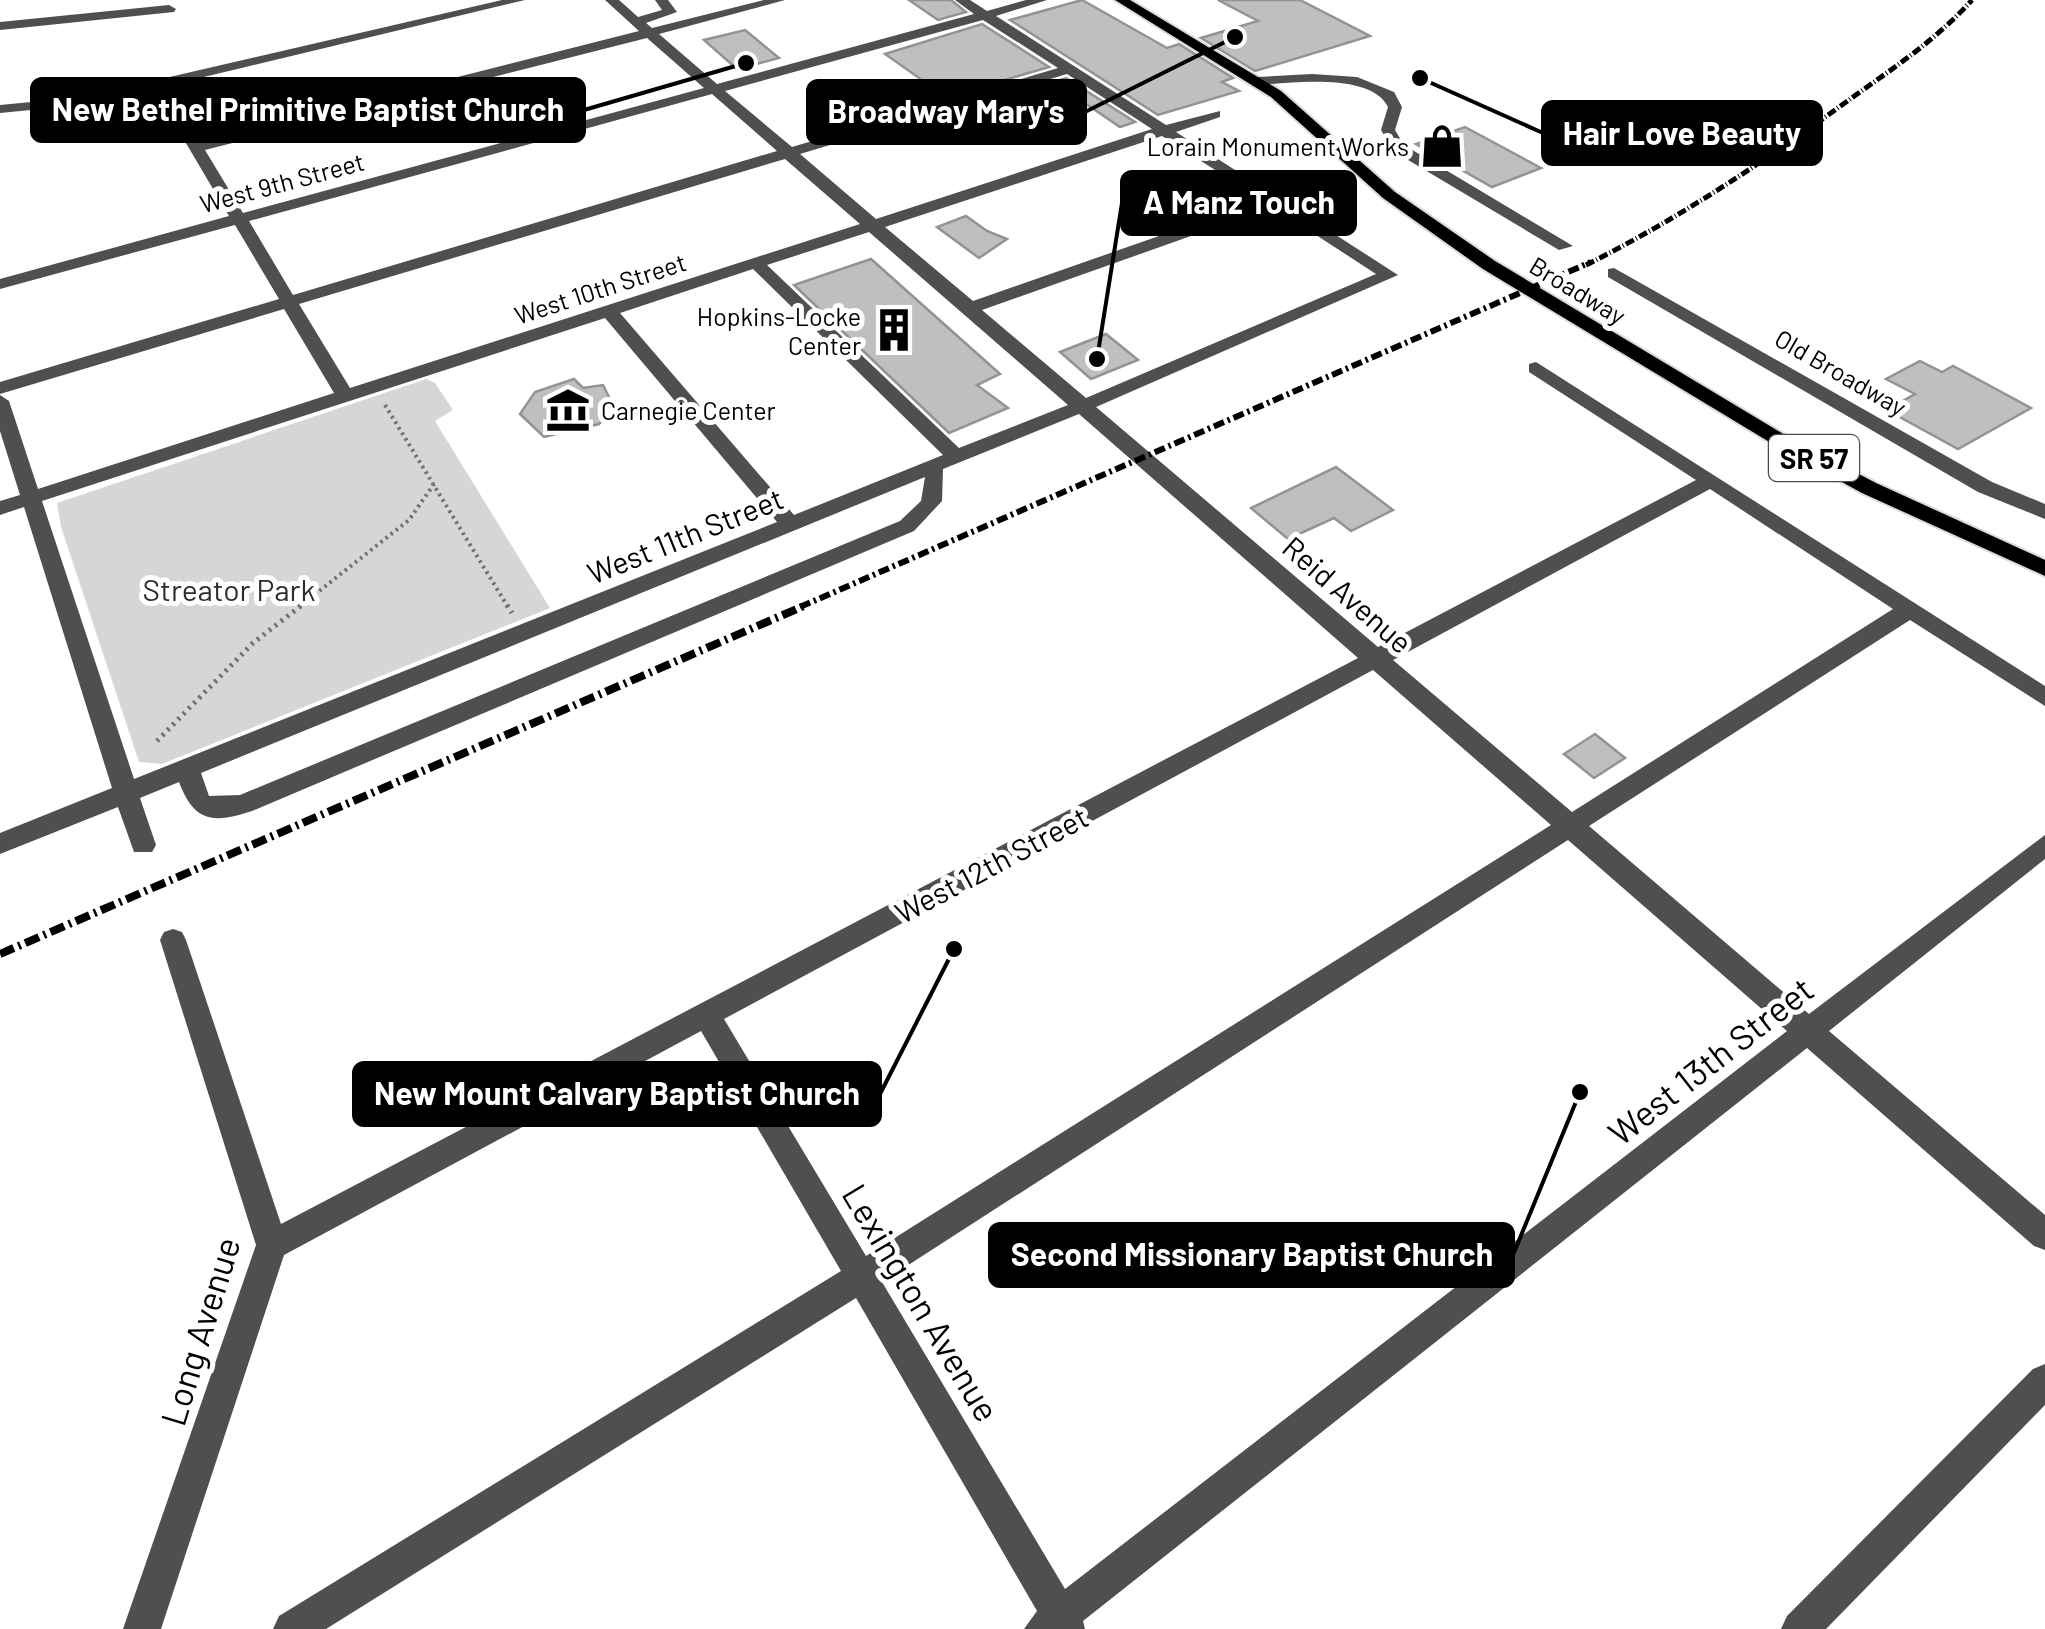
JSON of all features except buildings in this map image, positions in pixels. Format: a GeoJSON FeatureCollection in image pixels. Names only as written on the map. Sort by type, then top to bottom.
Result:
{"type":"FeatureCollection","features":[{"type":"Feature","properties":{"kind":"main road","name":"Broadway"},"geometry":{"type":"LineString","coordinates":[[1120,0],[1258,81],[1389,195],[1466,251],[1784,442],[1869,488],[2045,568]]}},
{"type":"Feature","properties":{"kind":"street"},"geometry":{"type":"LineString","coordinates":[[0,109],[74,103],[519,0]]}},
{"type":"Feature","properties":{"kind":"street","name":"Reid Avenue"},"geometry":{"type":"LineString","coordinates":[[611,0],[2045,1235]]}},
{"type":"Feature","properties":{"kind":"street"},"geometry":{"type":"LineString","coordinates":[[643,27],[670,12],[662,0]]}},
{"type":"Feature","properties":{"kind":"street"},"geometry":{"type":"LineString","coordinates":[[196,148],[643,27],[779,0]]}},
{"type":"Feature","properties":{"kind":"street"},"geometry":{"type":"LineString","coordinates":[[962,0],[1275,201]]}},
{"type":"Feature","properties":{"kind":"street","name":"West 9th Street"},"geometry":{"type":"LineString","coordinates":[[0,284],[1041,0]]}},
{"type":"Feature","properties":{"kind":"street"},"geometry":{"type":"LineString","coordinates":[[0,26],[169,8]]}},
{"type":"Feature","properties":{"kind":"street"},"geometry":{"type":"LineString","coordinates":[[0,388],[786,151],[1070,70]]}},
{"type":"Feature","properties":{"kind":"street"},"geometry":{"type":"LineString","coordinates":[[1258,81],[1336,78],[1377,88],[1393,101],[1396,110],[1388,130],[1398,148],[1566,246]]}},
{"type":"Feature","properties":{"kind":"street"},"geometry":{"type":"LineString","coordinates":[[158,84],[346,397]]}},
{"type":"Feature","properties":{"kind":"street","name":"West 10th Street"},"geometry":{"type":"LineString","coordinates":[[0,508],[1215,114]]}},
{"type":"Feature","properties":{"kind":"street"},"geometry":{"type":"LineString","coordinates":[[970,308],[1275,201]]}},
{"type":"Feature","properties":{"kind":"street","name":"West 11th Street"},"geometry":{"type":"LineString","coordinates":[[0,844],[1084,406],[1389,276],[1275,201]]}},
{"type":"Feature","properties":{"kind":"street"},"geometry":{"type":"LineString","coordinates":[[757,264],[957,457]]}},
{"type":"Feature","properties":{"kind":"street","name":"Old Broadway"},"geometry":{"type":"LineString","coordinates":[[1614,273],[1985,487],[2045,512]]}},
{"type":"Feature","properties":{"kind":"street"},"geometry":{"type":"LineString","coordinates":[[609,311],[790,524]]}},
{"type":"Feature","properties":{"kind":"street"},"geometry":{"type":"LineString","coordinates":[[1536,368],[2045,697]]}},
{"type":"Feature","properties":{"kind":"street"},"geometry":{"type":"LineString","coordinates":[[0,400],[143,844]]}},
{"type":"Feature","properties":{"kind":"street"},"geometry":{"type":"LineString","coordinates":[[186,769],[199,802],[209,808],[243,804],[882,538],[918,519],[934,501],[937,489],[933,467]]}},
{"type":"Feature","properties":{"kind":"street","name":"West 12th Street"},"geometry":{"type":"LineString","coordinates":[[272,1245],[1710,481]]}},
{"type":"Feature","properties":{"kind":"street"},"geometry":{"type":"LineString","coordinates":[[292,1629],[861,1277],[1909,610]]}},
{"type":"Feature","properties":{"kind":"street","name":"West 13th Street"},"geometry":{"type":"LineString","coordinates":[[1057,1625],[2045,845]]}},
{"type":"Feature","properties":{"kind":"street","name":"Long Avenue"},"geometry":{"type":"LineString","coordinates":[[142,1629],[272,1245],[173,940]]}},
{"type":"Feature","properties":{"kind":"street","name":"Lexington Avenue"},"geometry":{"type":"LineString","coordinates":[[706,1015],[861,1277],[1057,1625]]}},
{"type":"Feature","properties":{"kind":"street"},"geometry":{"type":"LineString","coordinates":[[1800,1629],[2045,1381]]}},
{"type":"Feature","properties":{"kind":"path"},"geometry":{"type":"LineString","coordinates":[[384,402],[524,632]]}},
{"type":"Feature","properties":{"kind":"path"},"geometry":{"type":"LineString","coordinates":[[157,741],[252,643],[409,520],[434,484]]}},
{"type":"Feature","properties":{"kind":"green space","name":"Streator Park"},"geometry":{"type":"Polygon","coordinates":[[[426,379],[435,383],[453,410],[435,421],[550,608],[162,764],[139,762],[61,527],[57,503],[426,379]]]}},
{"type":"Feature","properties":{"kind":"railway"},"geometry":{"type":"LineString","coordinates":[[1586,265],[1689,208],[1789,143],[1915,52],[1972,0]]}},
{"type":"Feature","properties":{"kind":"railway"},"geometry":{"type":"LineString","coordinates":[[800,607],[1591,262]]}},
{"type":"Feature","properties":{"kind":"railway"},"geometry":{"type":"LineString","coordinates":[[0,954],[806,605]]}},
{"type":"Feature","properties":{"kind":"place","name":"Broadway Mary's"},"geometry":{"type":"Point","coordinates":[1235,37]}},
{"type":"Feature","properties":{"kind":"place","name":"New Bethel Primitive Baptist Church"},"geometry":{"type":"Point","coordinates":[746,63]}},
{"type":"Feature","properties":{"kind":"place","name":"Hair Love Beauty"},"geometry":{"type":"Point","coordinates":[1420,78]}},
{"type":"Feature","properties":{"kind":"place","name":"Lorain Monument Works"},"geometry":{"type":"Point","coordinates":[1442,146]}},
{"type":"Feature","properties":{"kind":"place","name":"Hopkins-Locke Center"},"geometry":{"type":"Point","coordinates":[894,330]}},
{"type":"Feature","properties":{"kind":"place","name":"A Manz Touch"},"geometry":{"type":"Point","coordinates":[1097,359]}},
{"type":"Feature","properties":{"kind":"place","name":"Carnegie Center"},"geometry":{"type":"Point","coordinates":[568,410]}},
{"type":"Feature","properties":{"kind":"place","name":"New Mount Calvary Baptist Church"},"geometry":{"type":"Point","coordinates":[954,949]}},
{"type":"Feature","properties":{"kind":"place","name":"Second Missionary Baptist Church"},"geometry":{"type":"Point","coordinates":[1580,1092]}}]}
